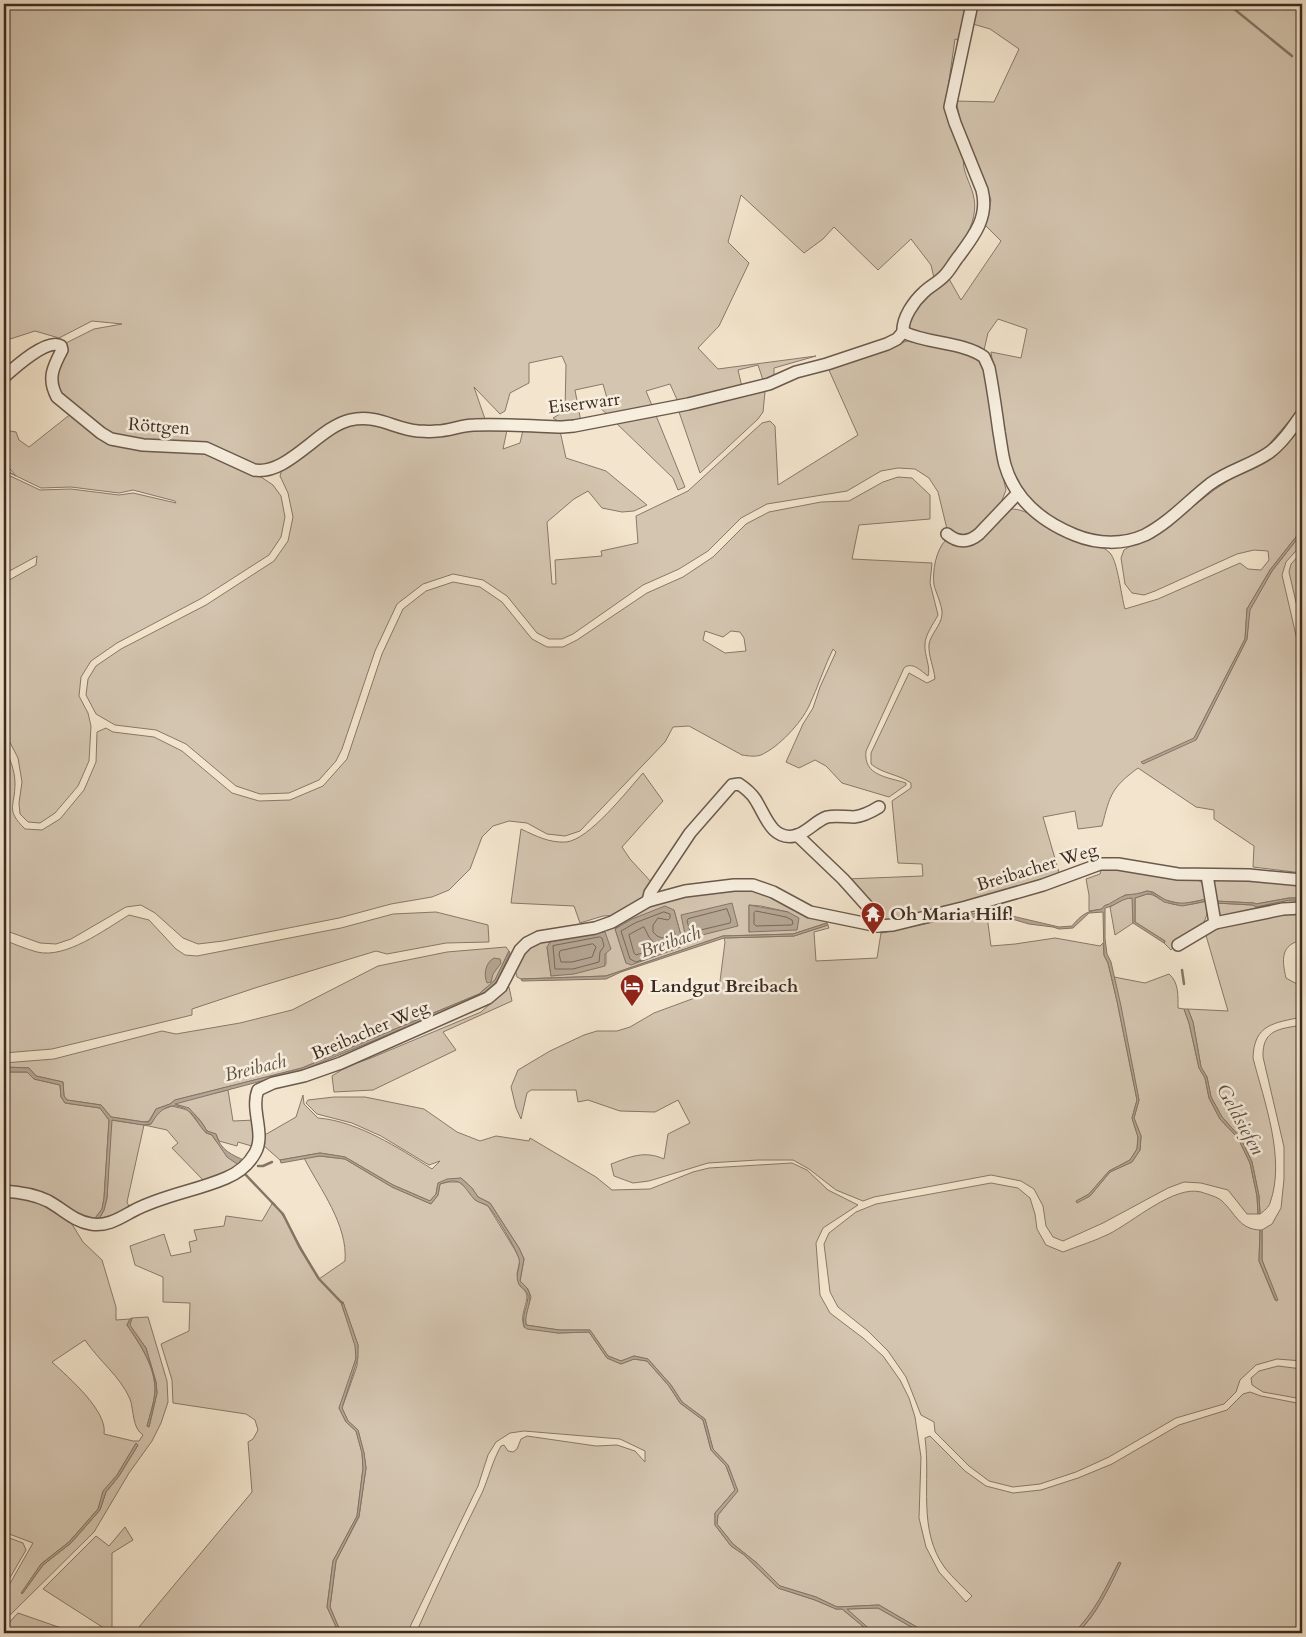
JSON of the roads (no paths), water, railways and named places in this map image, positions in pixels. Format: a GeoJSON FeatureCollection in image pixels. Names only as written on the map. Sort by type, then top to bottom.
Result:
{"type":"FeatureCollection","features":[{"type":"Feature","properties":{"kind":"street"},"geometry":{"type":"LineString","coordinates":[[972,4],[950,107],[982,190],[984,210],[976,233],[945,275],[925,291],[913,306],[904,320],[903,332],[916,338],[979,353],[986,360],[989,368],[1004,463],[1018,493],[1040,516],[1069,532],[1090,540],[1102,542],[1114,543],[1132,540],[1168,521],[1219,478],[1269,452],[1278,445],[1302,414]]}},
{"type":"Feature","properties":{"kind":"street","name":"Eiserwarr"},"geometry":{"type":"LineString","coordinates":[[272,470],[337,426],[349,420],[367,418],[414,430],[437,432],[472,424],[574,426],[688,404],[768,384],[796,372],[887,344],[897,339],[903,332]]}},
{"type":"Feature","properties":{"kind":"street","name":"Röttgen"},"geometry":{"type":"LineString","coordinates":[[4,377],[16,366],[47,345],[59,344],[62,350],[51,374],[53,389],[57,397],[101,433],[111,438],[142,445],[206,448],[254,470],[263,472],[272,470]]}},
{"type":"Feature","properties":{"kind":"street"},"geometry":{"type":"LineString","coordinates":[[947,534],[957,540],[965,541],[971,539],[979,534],[1018,493]]}},
{"type":"Feature","properties":{"kind":"street"},"geometry":{"type":"LineString","coordinates":[[648,900],[650,893],[681,845],[732,785],[739,784],[751,794],[775,831],[785,836],[796,835],[826,818],[855,817],[879,807]]}},
{"type":"Feature","properties":{"kind":"street"},"geometry":{"type":"LineString","coordinates":[[796,835],[844,879],[878,918],[878,926]]}},
{"type":"Feature","properties":{"kind":"street","name":"Breibacher Weg"},"geometry":{"type":"LineString","coordinates":[[4,1191],[38,1197],[49,1202],[72,1218],[93,1225],[105,1224],[149,1203],[228,1177],[250,1161],[257,1149],[258,1137],[255,1102],[258,1090],[273,1083],[304,1076],[341,1063],[488,998],[501,987],[520,950],[526,943],[539,937],[595,928],[612,922],[648,900],[685,892],[744,884],[763,888],[810,912],[878,926],[893,925],[1009,895],[1100,864],[1118,864],[1172,873],[1271,876],[1302,880]]}},
{"type":"Feature","properties":{"kind":"street"},"geometry":{"type":"LineString","coordinates":[[1207,875],[1215,923]]}},
{"type":"Feature","properties":{"kind":"street"},"geometry":{"type":"LineString","coordinates":[[1178,945],[1215,923],[1283,909],[1302,908]]}},
{"type":"Feature","properties":{"kind":"water"},"geometry":{"type":"Polygon","coordinates":[[[1302,506],[1301,534],[1272,571],[1250,610],[1247,639],[1196,740],[1143,764],[1141,762],[1194,738],[1245,639],[1247,609],[1270,570],[1299,533],[1302,506]]]}},
{"type":"Feature","properties":{"kind":"water"},"geometry":{"type":"Polygon","coordinates":[[[1147,891],[1176,903],[1207,899],[1207,901],[1182,906],[1164,902],[1153,894],[1135,898],[1135,922],[1165,941],[1164,943],[1133,923],[1132,898],[1105,908],[1107,954],[1111,962],[1121,1006],[1139,1100],[1134,1118],[1141,1136],[1140,1150],[1132,1162],[1110,1172],[1090,1196],[1077,1203],[1076,1201],[1089,1194],[1109,1171],[1130,1160],[1137,1149],[1138,1137],[1132,1118],[1137,1100],[1117,1001],[1108,963],[1104,955],[1103,912],[1089,913],[1073,928],[1059,929],[1029,924],[995,914],[995,912],[1059,927],[1072,926],[1082,916],[1089,912],[1102,909],[1121,897],[1147,891]]]}},
{"type":"Feature","properties":{"kind":"water"},"geometry":{"type":"Polygon","coordinates":[[[1289,898],[1302,898],[1302,900],[1289,900],[1256,907],[1253,905],[1215,903],[1215,901],[1256,904],[1289,898]]]}},
{"type":"Feature","properties":{"kind":"water"},"geometry":{"type":"Polygon","coordinates":[[[732,903],[738,926],[686,939],[681,915],[732,903]]]}},
{"type":"Feature","properties":{"kind":"water"},"geometry":{"type":"Polygon","coordinates":[[[749,905],[788,912],[799,918],[797,930],[749,932],[749,905]]]}},
{"type":"Feature","properties":{"kind":"water","name":"Breibach"},"geometry":{"type":"Polygon","coordinates":[[[665,906],[674,910],[683,943],[681,947],[631,965],[626,963],[615,929],[632,919],[665,906]]]}},
{"type":"Feature","properties":{"kind":"water"},"geometry":{"type":"Polygon","coordinates":[[[985,912],[987,916],[943,920],[881,933],[881,929],[985,912]]]}},
{"type":"Feature","properties":{"kind":"water"},"geometry":{"type":"Polygon","coordinates":[[[827,923],[828,925],[794,936],[724,938],[621,972],[606,979],[522,981],[521,979],[606,976],[723,936],[793,934],[827,923]]]}},
{"type":"Feature","properties":{"kind":"water"},"geometry":{"type":"Polygon","coordinates":[[[605,932],[611,949],[605,954],[605,966],[574,974],[551,976],[547,947],[550,942],[605,932]]]}},
{"type":"Feature","properties":{"kind":"water"},"geometry":{"type":"Polygon","coordinates":[[[509,951],[510,953],[497,981],[481,996],[303,1070],[175,1104],[189,1108],[207,1131],[216,1134],[224,1148],[231,1154],[246,1161],[240,1166],[227,1157],[212,1135],[204,1131],[191,1113],[181,1107],[170,1106],[166,1108],[158,1114],[151,1124],[144,1125],[112,1120],[107,1198],[104,1210],[98,1221],[93,1221],[102,1209],[104,1198],[109,1120],[100,1108],[65,1103],[61,1097],[60,1085],[34,1079],[27,1072],[4,1072],[4,1067],[29,1068],[36,1076],[63,1082],[64,1096],[67,1100],[101,1105],[111,1117],[149,1122],[156,1109],[175,1100],[302,1068],[479,994],[495,980],[509,951]]]}},
{"type":"Feature","properties":{"kind":"water"},"geometry":{"type":"Polygon","coordinates":[[[494,958],[500,959],[501,963],[493,974],[491,982],[487,983],[486,969],[489,962],[494,958]]]}},
{"type":"Feature","properties":{"kind":"water"},"geometry":{"type":"Polygon","coordinates":[[[1184,1009],[1188,1009],[1193,1022],[1201,1067],[1207,1077],[1211,1097],[1222,1117],[1240,1137],[1252,1162],[1259,1196],[1260,1214],[1258,1214],[1257,1196],[1250,1163],[1238,1138],[1220,1119],[1209,1098],[1205,1078],[1199,1068],[1184,1009]]]}},
{"type":"Feature","properties":{"kind":"water"},"geometry":{"type":"Polygon","coordinates":[[[320,1153],[345,1157],[393,1185],[430,1201],[436,1194],[438,1183],[447,1179],[461,1178],[472,1188],[478,1197],[490,1203],[524,1259],[520,1281],[530,1294],[526,1325],[559,1330],[590,1330],[608,1356],[621,1361],[634,1356],[648,1359],[671,1385],[682,1402],[705,1419],[713,1449],[728,1465],[738,1491],[718,1515],[717,1524],[733,1544],[758,1564],[780,1586],[816,1597],[837,1607],[879,1605],[927,1633],[922,1633],[878,1608],[847,1609],[874,1633],[871,1633],[842,1609],[836,1609],[778,1588],[743,1554],[731,1546],[715,1525],[715,1513],[735,1490],[726,1466],[711,1450],[703,1420],[680,1403],[669,1386],[647,1361],[634,1359],[621,1364],[607,1358],[589,1332],[558,1333],[524,1327],[528,1294],[518,1282],[518,1255],[491,1209],[474,1199],[461,1183],[453,1181],[440,1184],[438,1195],[431,1204],[392,1187],[345,1159],[320,1156],[281,1163],[280,1160],[320,1153]]]}},
{"type":"Feature","properties":{"kind":"water"},"geometry":{"type":"Polygon","coordinates":[[[1260,1230],[1262,1230],[1262,1260],[1278,1300],[1276,1301],[1259,1261],[1260,1230]]]}},
{"type":"Feature","properties":{"kind":"water"},"geometry":{"type":"Polygon","coordinates":[[[341,1302],[343,1302],[358,1345],[358,1358],[342,1408],[348,1421],[358,1430],[366,1468],[359,1516],[336,1561],[330,1607],[341,1633],[339,1633],[327,1607],[333,1561],[357,1516],[363,1468],[362,1453],[356,1431],[346,1422],[339,1408],[356,1358],[355,1346],[341,1302]]]}},
{"type":"Feature","properties":{"kind":"water"},"geometry":{"type":"Polygon","coordinates":[[[132,1318],[130,1325],[146,1348],[156,1382],[157,1393],[149,1427],[147,1426],[154,1400],[155,1383],[146,1356],[127,1325],[132,1318]]]}},
{"type":"Feature","properties":{"kind":"water"},"geometry":{"type":"Polygon","coordinates":[[[136,1443],[138,1445],[119,1476],[106,1492],[100,1510],[71,1543],[43,1565],[22,1594],[41,1564],[69,1542],[98,1509],[103,1491],[117,1475],[136,1443]]]}},
{"type":"Feature","properties":{"kind":"water"},"geometry":{"type":"Polygon","coordinates":[[[1119,1562],[1121,1563],[1097,1609],[1077,1633],[1073,1633],[1093,1609],[1119,1562]]]}},
{"type":"Feature","properties":{"kind":"waterway"},"geometry":{"type":"LineString","coordinates":[[1228,4],[1292,56]]}},
{"type":"Feature","properties":{"kind":"waterway","name":"Geldsiefen"},"geometry":{"type":"LineString","coordinates":[[1182,970],[1184,984]]}},
{"type":"Feature","properties":{"kind":"waterway"},"geometry":{"type":"LineString","coordinates":[[258,1166],[272,1162]]}},
{"type":"Feature","properties":{"kind":"waterway"},"geometry":{"type":"LineString","coordinates":[[243,1172],[283,1214],[299,1246],[319,1279],[342,1303]]}},
{"type":"Feature","properties":{"kind":"place","name":"Oh Maria Hilf!"},"geometry":{"type":"Point","coordinates":[873,935]}},
{"type":"Feature","properties":{"kind":"place","name":"Landgut Breibach"},"geometry":{"type":"Point","coordinates":[632,1007]}}]}
